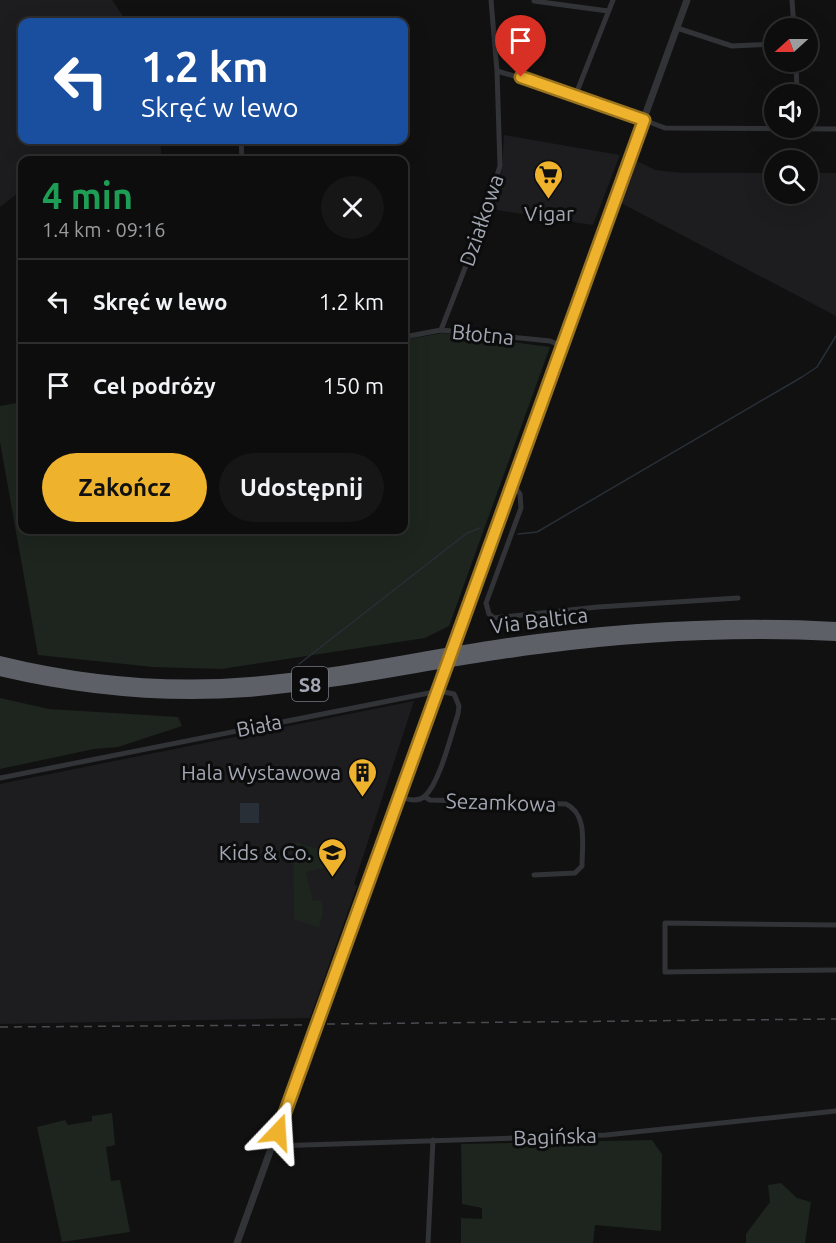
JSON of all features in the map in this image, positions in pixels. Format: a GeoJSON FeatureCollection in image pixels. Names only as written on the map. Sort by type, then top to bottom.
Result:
{"type":"FeatureCollection","features":[{"type":"Feature","properties":{"kind":"highway","name":"Via Baltica"},"geometry":{"type":"LineString","coordinates":[[0,661],[39,670],[112,681],[227,683],[301,676],[492,645],[598,632],[725,625],[836,627]]}},
{"type":"Feature","properties":{"kind":"highway","name":"Via Baltica"},"geometry":{"type":"LineString","coordinates":[[0,671],[51,682],[119,691],[226,693],[304,685],[472,658],[603,641],[725,635],[836,636]]}},
{"type":"Feature","properties":{"kind":"street","name":"Działkowa"},"geometry":{"type":"LineString","coordinates":[[441,330],[479,232],[500,166],[497,71],[490,0]]}},
{"type":"Feature","properties":{"kind":"street"},"geometry":{"type":"LineString","coordinates":[[576,94],[613,0]]}},
{"type":"Feature","properties":{"kind":"street"},"geometry":{"type":"LineString","coordinates":[[237,1243],[687,0]]}},
{"type":"Feature","properties":{"kind":"street"},"geometry":{"type":"LineString","coordinates":[[792,0],[793,18]]}},
{"type":"Feature","properties":{"kind":"street"},"geometry":{"type":"LineString","coordinates":[[534,1],[608,12]]}},
{"type":"Feature","properties":{"kind":"street"},"geometry":{"type":"LineString","coordinates":[[677,28],[732,46],[764,44]]}},
{"type":"Feature","properties":{"kind":"street"},"geometry":{"type":"LineString","coordinates":[[497,71],[576,94],[665,128],[764,128]]}},
{"type":"Feature","properties":{"kind":"street"},"geometry":{"type":"LineString","coordinates":[[818,129],[836,129]]}},
{"type":"Feature","properties":{"kind":"street","name":"Błotna"},"geometry":{"type":"LineString","coordinates":[[408,336],[441,330],[550,341],[562,346]]}},
{"type":"Feature","properties":{"kind":"street"},"geometry":{"type":"LineString","coordinates":[[512,483],[520,494],[521,508],[486,603],[489,614],[494,618],[598,607],[738,598]]}},
{"type":"Feature","properties":{"kind":"street","name":"Biała"},"geometry":{"type":"LineString","coordinates":[[0,778],[229,731],[447,691],[457,699],[458,714],[438,772],[425,797]]}},
{"type":"Feature","properties":{"kind":"street"},"geometry":{"type":"LineString","coordinates":[[398,796],[410,800],[425,797]]}},
{"type":"Feature","properties":{"kind":"street","name":"Sezamkowa"},"geometry":{"type":"LineString","coordinates":[[425,797],[430,800],[566,804],[575,808],[580,816],[582,866],[575,873],[534,874]]}},
{"type":"Feature","properties":{"kind":"street"},"geometry":{"type":"LineString","coordinates":[[836,925],[665,923],[665,972],[836,970]]}},
{"type":"Feature","properties":{"kind":"street","name":"Bagińska"},"geometry":{"type":"LineString","coordinates":[[273,1146],[606,1135],[836,1110]]}},
{"type":"Feature","properties":{"kind":"street"},"geometry":{"type":"LineString","coordinates":[[428,1243],[432,1140]]}},
{"type":"Feature","properties":{"kind":"shaded area"},"geometry":{"type":"Polygon","coordinates":[[[0,0],[112,0],[124,18],[18,18],[18,144],[160,144],[162,156],[18,156],[18,193],[0,207],[0,0]]]}},
{"type":"Feature","properties":{"kind":"shaded area"},"geometry":{"type":"Polygon","coordinates":[[[504,135],[620,155],[593,225],[490,209],[502,169],[504,135]]]}},
{"type":"Feature","properties":{"kind":"shaded area"},"geometry":{"type":"Polygon","coordinates":[[[635,160],[655,170],[682,173],[764,173],[764,204],[818,204],[818,173],[836,173],[836,316],[619,202],[635,160]]]}},
{"type":"Feature","properties":{"kind":"shaded area"},"geometry":{"type":"Polygon","coordinates":[[[442,333],[550,347],[449,626],[425,638],[221,669],[153,667],[38,655],[0,442],[0,406],[18,403],[18,534],[408,534],[408,339],[442,333]]]}},
{"type":"Feature","properties":{"kind":"shaded area"},"geometry":{"type":"Polygon","coordinates":[[[0,698],[49,709],[178,717],[182,726],[118,747],[94,749],[0,769],[0,698]]]}},
{"type":"Feature","properties":{"kind":"shaded area"},"geometry":{"type":"Polygon","coordinates":[[[414,701],[354,884],[357,886],[310,1018],[0,1024],[0,784],[414,701]]]}},
{"type":"Feature","properties":{"kind":"shaded area"},"geometry":{"type":"Polygon","coordinates":[[[240,803],[259,803],[259,823],[240,823],[240,803]]]}},
{"type":"Feature","properties":{"kind":"shaded area"},"geometry":{"type":"Polygon","coordinates":[[[293,841],[335,855],[337,865],[306,872],[313,901],[322,900],[323,913],[319,928],[294,919],[293,841]]]}},
{"type":"Feature","properties":{"kind":"shaded area"},"geometry":{"type":"Polygon","coordinates":[[[112,1113],[115,1145],[106,1147],[111,1181],[120,1180],[130,1232],[62,1242],[37,1127],[65,1120],[68,1125],[92,1121],[92,1116],[112,1113]]]}},
{"type":"Feature","properties":{"kind":"shaded area"},"geometry":{"type":"Polygon","coordinates":[[[652,1140],[662,1154],[661,1231],[595,1225],[593,1243],[461,1243],[461,1218],[482,1219],[482,1208],[462,1204],[461,1144],[652,1140]]]}},
{"type":"Feature","properties":{"kind":"shaded area"},"geometry":{"type":"Polygon","coordinates":[[[781,1183],[797,1198],[811,1202],[805,1243],[746,1243],[746,1234],[770,1202],[768,1185],[781,1183]]]}},
{"type":"Feature","properties":{"kind":"waterway"},"geometry":{"type":"LineString","coordinates":[[518,534],[537,532],[802,377],[817,367],[836,336]]}},
{"type":"Feature","properties":{"kind":"waterway"},"geometry":{"type":"LineString","coordinates":[[299,664],[467,533],[480,528]]}},
{"type":"Feature","properties":{"kind":"railway"},"geometry":{"type":"LineString","coordinates":[[327,1024],[836,1019]]}},
{"type":"Feature","properties":{"kind":"railway"},"geometry":{"type":"LineString","coordinates":[[0,1027],[303,1025]]}},
{"type":"Feature","properties":{"kind":"place","name":"Vigar"},"geometry":{"type":"Point","coordinates":[549,200]}},
{"type":"Feature","properties":{"kind":"place","name":"Hala Wystawowa"},"geometry":{"type":"Point","coordinates":[362,798]}},
{"type":"Feature","properties":{"kind":"place","name":"Kids & Co."},"geometry":{"type":"Point","coordinates":[333,878]}},
{"type":"Feature","properties":{"kind":"route"},"geometry":{"type":"LineString","coordinates":[[278,1132],[644,120],[576,94],[521,77]]}}]}
